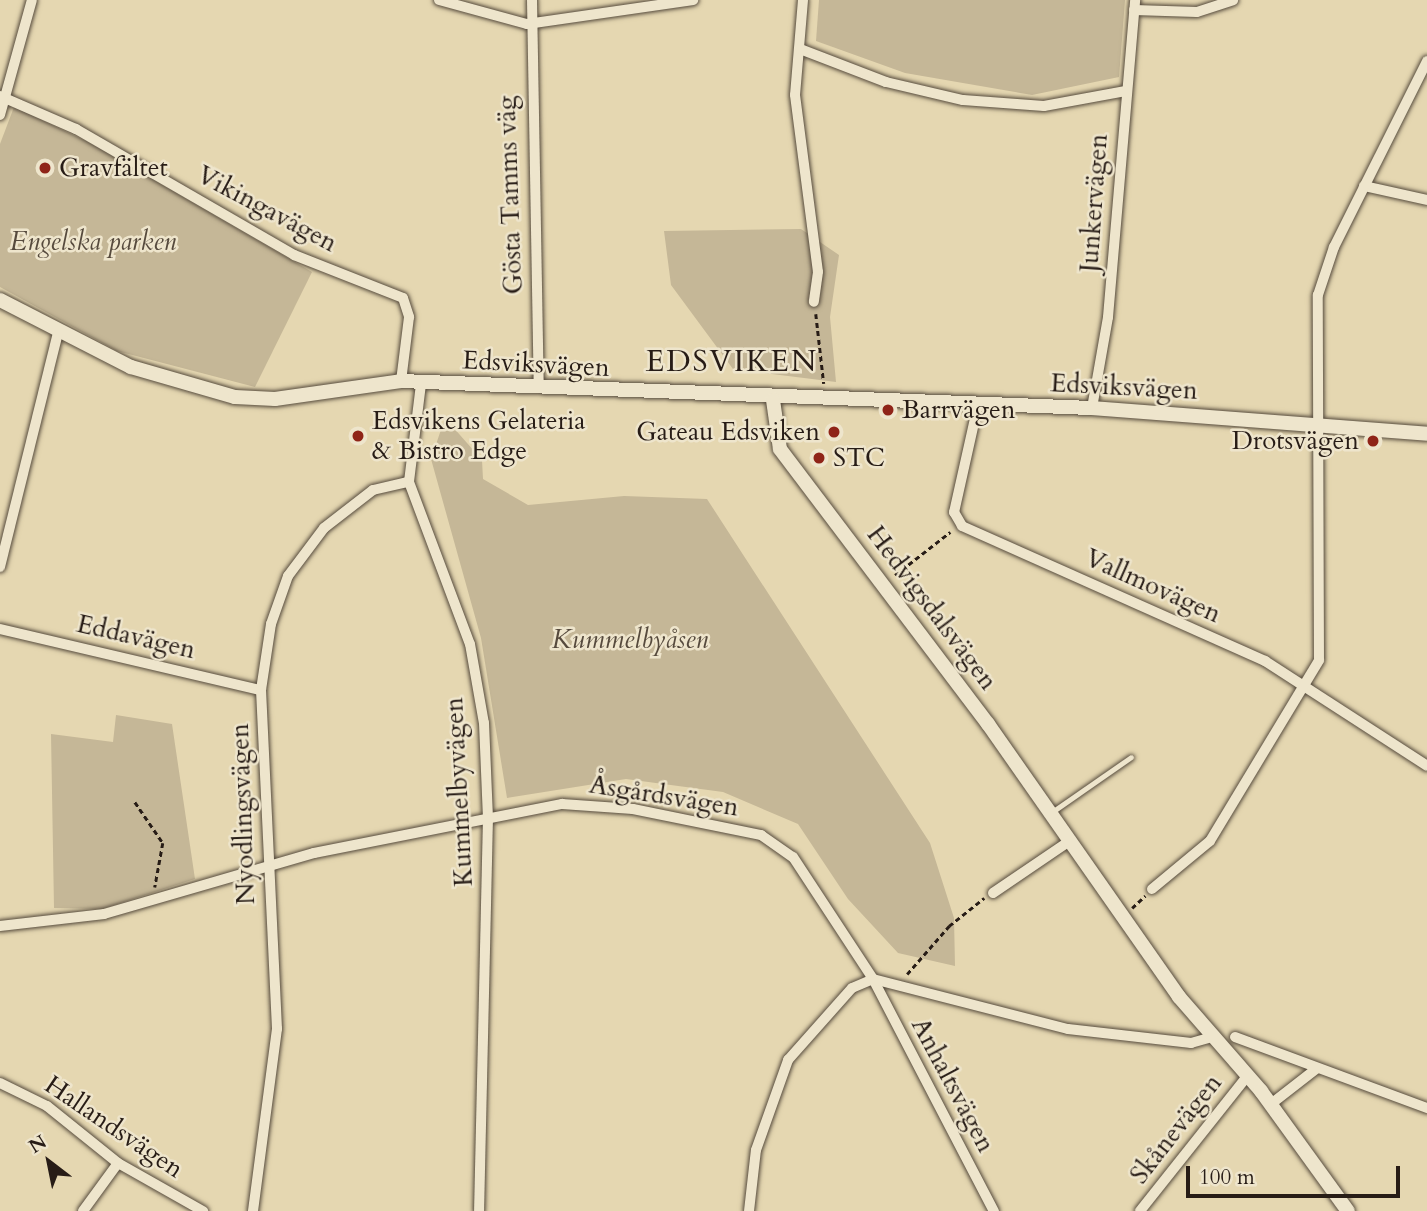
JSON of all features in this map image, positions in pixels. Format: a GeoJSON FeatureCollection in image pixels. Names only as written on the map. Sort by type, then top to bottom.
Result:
{"type":"FeatureCollection","features":[{"type":"Feature","properties":{"kind":"street"},"geometry":{"type":"LineString","coordinates":[[0,116],[2,97],[32,0]]}},
{"type":"Feature","properties":{"kind":"street"},"geometry":{"type":"LineString","coordinates":[[439,0],[527,24],[693,0]]}},
{"type":"Feature","properties":{"kind":"street","name":"Gösta Tamms väg"},"geometry":{"type":"LineString","coordinates":[[532,0],[527,24],[540,388]]}},
{"type":"Feature","properties":{"kind":"street"},"geometry":{"type":"LineString","coordinates":[[803,0],[795,95],[818,272],[814,302]]}},
{"type":"Feature","properties":{"kind":"street"},"geometry":{"type":"LineString","coordinates":[[1134,5],[1197,12],[1233,0]]}},
{"type":"Feature","properties":{"kind":"street","name":"Junkervägen"},"geometry":{"type":"LineString","coordinates":[[1092,408],[1108,317],[1134,5]]}},
{"type":"Feature","properties":{"kind":"street"},"geometry":{"type":"LineString","coordinates":[[800,49],[886,82],[963,100],[1044,106],[1126,91]]}},
{"type":"Feature","properties":{"kind":"street"},"geometry":{"type":"LineString","coordinates":[[1152,889],[1210,841],[1310,685],[1319,660],[1315,424],[1318,295],[1364,186],[1427,61]]}},
{"type":"Feature","properties":{"kind":"street","name":"Vikingavägen"},"geometry":{"type":"LineString","coordinates":[[2,97],[76,129],[294,255],[403,298],[409,317],[401,382]]}},
{"type":"Feature","properties":{"kind":"street"},"geometry":{"type":"LineString","coordinates":[[1364,186],[1427,200]]}},
{"type":"Feature","properties":{"kind":"street","name":"Edsviksvägen"},"geometry":{"type":"LineString","coordinates":[[0,300],[131,367],[234,397],[275,399],[401,382],[773,400],[1092,408],[1427,434]]}},
{"type":"Feature","properties":{"kind":"street"},"geometry":{"type":"LineString","coordinates":[[0,567],[58,332]]}},
{"type":"Feature","properties":{"kind":"street","name":"Kummelbyvägen"},"geometry":{"type":"LineString","coordinates":[[421,384],[409,482],[470,644],[484,723],[488,817],[479,1211]]}},
{"type":"Feature","properties":{"kind":"street","name":"Hedvigsdalsvägen"},"geometry":{"type":"LineString","coordinates":[[773,400],[780,449],[884,584],[1121,918],[1212,1037],[1271,1104],[1348,1211]]}},
{"type":"Feature","properties":{"kind":"street"},"geometry":{"type":"LineString","coordinates":[[960,523],[954,512],[978,405]]}},
{"type":"Feature","properties":{"kind":"street","name":"Nyodlingsvägen"},"geometry":{"type":"LineString","coordinates":[[253,1211],[277,1029],[266,868],[261,690],[271,624],[288,576],[324,528],[373,491],[409,482]]}},
{"type":"Feature","properties":{"kind":"street","name":"Vallmovägen"},"geometry":{"type":"LineString","coordinates":[[960,523],[1310,685],[1427,766]]}},
{"type":"Feature","properties":{"kind":"street","name":"Eddavägen"},"geometry":{"type":"LineString","coordinates":[[0,629],[261,690]]}},
{"type":"Feature","properties":{"kind":"street","name":"Åsgårdsvägen"},"geometry":{"type":"LineString","coordinates":[[0,926],[50,924],[151,900],[266,868],[488,817],[562,804],[633,809],[761,835],[793,857],[873,979]]}},
{"type":"Feature","properties":{"kind":"street"},"geometry":{"type":"LineString","coordinates":[[993,893],[1068,842]]}},
{"type":"Feature","properties":{"kind":"street"},"geometry":{"type":"LineString","coordinates":[[749,1211],[757,1150],[788,1060],[844,996],[873,979],[1068,1029],[1191,1043],[1212,1037]]}},
{"type":"Feature","properties":{"kind":"street","name":"Anhaltsvägen"},"geometry":{"type":"LineString","coordinates":[[873,979],[994,1211]]}},
{"type":"Feature","properties":{"kind":"street"},"geometry":{"type":"LineString","coordinates":[[1235,1037],[1427,1108]]}},
{"type":"Feature","properties":{"kind":"street"},"geometry":{"type":"LineString","coordinates":[[1271,1104],[1316,1069]]}},
{"type":"Feature","properties":{"kind":"street","name":"Skånevägen"},"geometry":{"type":"LineString","coordinates":[[1140,1211],[1248,1075]]}},
{"type":"Feature","properties":{"kind":"street","name":"Hallandsvägen"},"geometry":{"type":"LineString","coordinates":[[0,1083],[47,1105],[118,1163],[203,1211]]}},
{"type":"Feature","properties":{"kind":"street"},"geometry":{"type":"LineString","coordinates":[[83,1211],[118,1163]]}},
{"type":"Feature","properties":{"kind":"lane"},"geometry":{"type":"LineString","coordinates":[[1049,814],[1132,757]]}},
{"type":"Feature","properties":{"kind":"path"},"geometry":{"type":"LineString","coordinates":[[814,302],[822,401]]}},
{"type":"Feature","properties":{"kind":"path"},"geometry":{"type":"LineString","coordinates":[[884,584],[960,523]]}},
{"type":"Feature","properties":{"kind":"path"},"geometry":{"type":"LineString","coordinates":[[135,802],[163,843],[151,900]]}},
{"type":"Feature","properties":{"kind":"path"},"geometry":{"type":"LineString","coordinates":[[1121,918],[1152,889]]}},
{"type":"Feature","properties":{"kind":"path"},"geometry":{"type":"LineString","coordinates":[[897,984],[949,926],[993,893]]}},
{"type":"Feature","properties":{"kind":"green space"},"geometry":{"type":"Polygon","coordinates":[[[819,0],[1125,0],[1119,77],[1032,95],[905,73],[816,41],[819,0]]]}},
{"type":"Feature","properties":{"kind":"green space","name":"Engelska parken"},"geometry":{"type":"Polygon","coordinates":[[[14,107],[90,143],[312,272],[255,387],[117,351],[0,287],[0,144],[14,107]]]}},
{"type":"Feature","properties":{"kind":"green space"},"geometry":{"type":"Polygon","coordinates":[[[801,229],[839,255],[830,317],[836,382],[733,369],[671,285],[664,231],[801,229]]]}},
{"type":"Feature","properties":{"kind":"green space","name":"Kummelbyåsen"},"geometry":{"type":"Polygon","coordinates":[[[445,418],[482,460],[483,479],[528,505],[624,496],[707,499],[930,843],[954,918],[955,966],[898,953],[848,899],[798,824],[723,792],[626,779],[507,798],[481,638],[431,459],[445,418]]]}},
{"type":"Feature","properties":{"kind":"green space"},"geometry":{"type":"Polygon","coordinates":[[[116,715],[172,724],[195,879],[102,909],[54,908],[51,734],[113,742],[116,715]]]}},
{"type":"Feature","properties":{"kind":"place","name":"Gravfältet"},"geometry":{"type":"Point","coordinates":[45,168]}},
{"type":"Feature","properties":{"kind":"place","name":"Barrvägen"},"geometry":{"type":"Point","coordinates":[888,410]}},
{"type":"Feature","properties":{"kind":"place","name":"Gateau Edsviken"},"geometry":{"type":"Point","coordinates":[834,432]}},
{"type":"Feature","properties":{"kind":"place","name":"Edsvikens Gelateria & Bistro Edge"},"geometry":{"type":"Point","coordinates":[358,436]}},
{"type":"Feature","properties":{"kind":"place","name":"Drotsvägen"},"geometry":{"type":"Point","coordinates":[1373,441]}},
{"type":"Feature","properties":{"kind":"place","name":"STC"},"geometry":{"type":"Point","coordinates":[819,458]}},
{"type":"Feature","properties":{"kind":"district","name":"EDSVIKEN"},"geometry":{"type":"Point","coordinates":[732,362]}}]}
